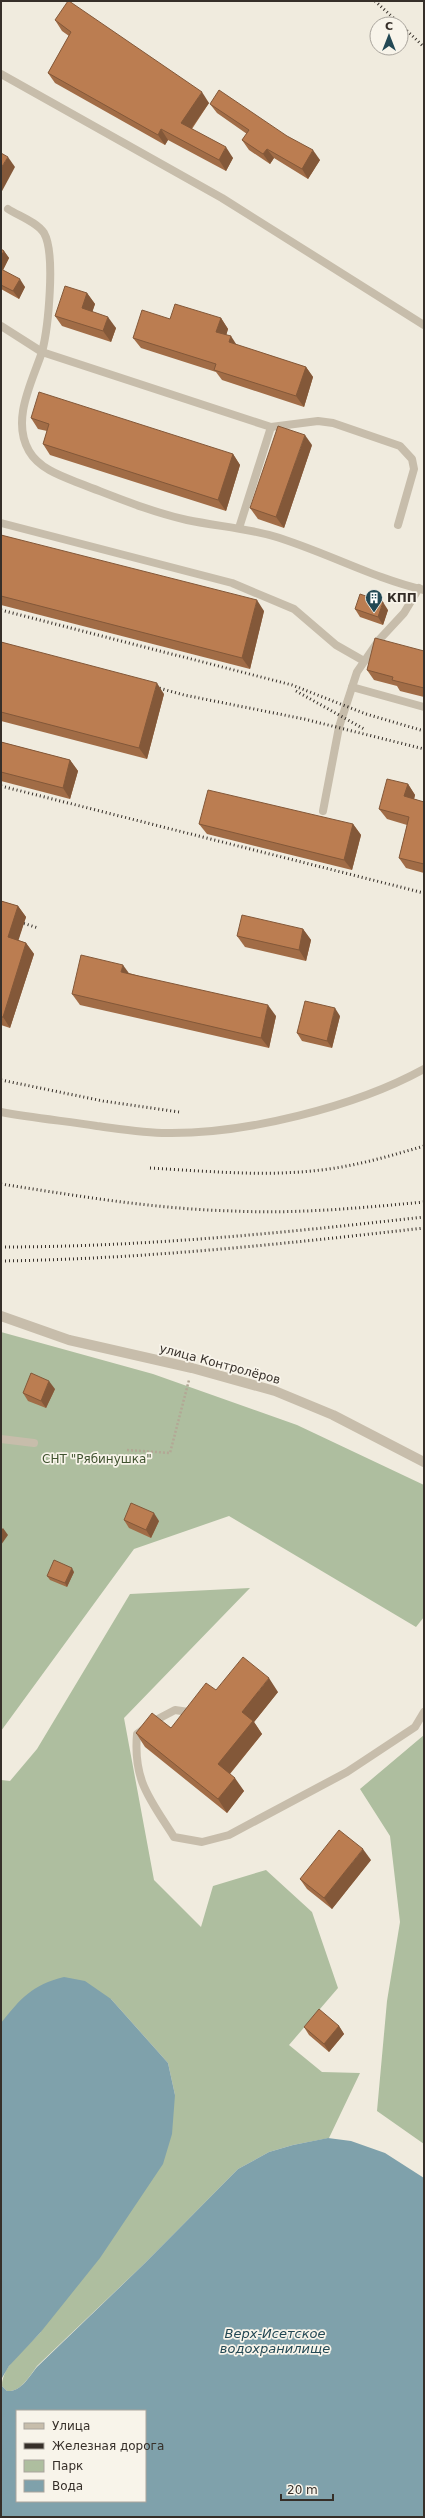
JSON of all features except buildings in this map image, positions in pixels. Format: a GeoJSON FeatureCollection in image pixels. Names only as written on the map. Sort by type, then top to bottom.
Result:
{"type":"FeatureCollection","features":[{"type":"Feature","properties":{"kind":"street","name":"улица Контролёров"},"geometry":{"type":"LineString","coordinates":[[1,1316],[69,1340],[192,1368],[237,1380],[306,1403],[424,1462]]}},
{"type":"Feature","properties":{"kind":"lane"},"geometry":{"type":"LineString","coordinates":[[1,74],[222,198],[424,325]]}},
{"type":"Feature","properties":{"kind":"lane"},"geometry":{"type":"LineString","coordinates":[[8,209],[38,226],[47,240],[50,317],[42,352],[22,412],[21,421],[25,444],[35,459],[55,474],[143,508],[186,520],[238,528],[275,537],[421,589],[404,613],[379,640],[364,661],[352,687],[339,727],[323,811]]}},
{"type":"Feature","properties":{"kind":"lane"},"geometry":{"type":"LineString","coordinates":[[1,326],[42,352],[271,427],[318,421],[333,423],[400,446],[407,452],[414,469],[398,525]]}},
{"type":"Feature","properties":{"kind":"lane"},"geometry":{"type":"LineString","coordinates":[[238,528],[271,427]]}},
{"type":"Feature","properties":{"kind":"lane"},"geometry":{"type":"LineString","coordinates":[[1,523],[232,583],[294,609],[336,645],[364,661]]}},
{"type":"Feature","properties":{"kind":"lane"},"geometry":{"type":"LineString","coordinates":[[352,687],[424,707]]}},
{"type":"Feature","properties":{"kind":"lane"},"geometry":{"type":"LineString","coordinates":[[1,1112],[166,1133],[240,1128],[279,1120],[353,1099],[388,1087],[424,1069]]}},
{"type":"Feature","properties":{"kind":"lane"},"geometry":{"type":"LineString","coordinates":[[1,1439],[34,1443]]}},
{"type":"Feature","properties":{"kind":"lane"},"geometry":{"type":"LineString","coordinates":[[194,1713],[175,1710],[156,1720],[137,1734],[136,1753],[138,1776],[174,1837],[202,1842],[229,1835],[347,1772],[416,1727],[424,1712]]}},
{"type":"Feature","properties":{"kind":"path"},"geometry":{"type":"LineString","coordinates":[[127,1450],[170,1453],[192,1368]]}},
{"type":"Feature","properties":{"kind":"green space","name":"СНТ \"Рябинушка\""},"geometry":{"type":"Polygon","coordinates":[[[1,1332],[153,1374],[297,1425],[424,1485],[424,1617],[416,1627],[229,1516],[134,1549],[1,1731],[1,1332]]]}},
{"type":"Feature","properties":{"kind":"green space"},"geometry":{"type":"Polygon","coordinates":[[[250,1588],[124,1718],[154,1880],[201,1927],[213,1886],[266,1870],[312,1912],[338,1988],[289,2045],[322,2072],[360,2073],[329,2138],[293,2145],[269,2152],[238,2169],[145,2263],[37,2366],[21,2386],[12,2391],[7,2391],[2,2386],[6,2371],[16,2357],[40,2333],[175,2095],[168,2063],[111,1999],[1,2023],[1,1780],[10,1781],[37,1749],[130,1594],[250,1588]]]}},
{"type":"Feature","properties":{"kind":"green space"},"geometry":{"type":"Polygon","coordinates":[[[424,1735],[424,2144],[377,2111],[387,2001],[400,1922],[390,1836],[360,1789],[424,1735]]]}},
{"type":"Feature","properties":{"kind":"water","name":"Верх-Исетское водохранилище"},"geometry":{"type":"Polygon","coordinates":[[[64,1977],[85,1981],[111,1999],[168,2063],[175,2095],[172,2134],[163,2164],[100,2258],[40,2333],[9,2366],[2,2378],[2,2386],[7,2391],[12,2391],[21,2386],[37,2367],[145,2263],[238,2169],[269,2152],[293,2145],[328,2138],[351,2141],[385,2153],[424,2178],[424,2517],[1,2517],[1,2023],[21,2000],[35,1988],[64,1977]]]}},
{"type":"Feature","properties":{"kind":"railway"},"geometry":{"type":"LineString","coordinates":[[375,1],[391,16]]}},
{"type":"Feature","properties":{"kind":"railway"},"geometry":{"type":"LineString","coordinates":[[409,33],[424,47]]}},
{"type":"Feature","properties":{"kind":"railway"},"geometry":{"type":"LineString","coordinates":[[1,610],[292,685],[366,714],[424,731]]}},
{"type":"Feature","properties":{"kind":"railway"},"geometry":{"type":"LineString","coordinates":[[148,685],[184,695],[304,719],[424,749]]}},
{"type":"Feature","properties":{"kind":"railway"},"geometry":{"type":"LineString","coordinates":[[296,691],[364,729]]}},
{"type":"Feature","properties":{"kind":"railway"},"geometry":{"type":"LineString","coordinates":[[1,786],[424,893]]}},
{"type":"Feature","properties":{"kind":"railway"},"geometry":{"type":"LineString","coordinates":[[1,916],[38,928]]}},
{"type":"Feature","properties":{"kind":"railway"},"geometry":{"type":"LineString","coordinates":[[1,1080],[103,1101],[179,1112]]}},
{"type":"Feature","properties":{"kind":"railway"},"geometry":{"type":"LineString","coordinates":[[150,1168],[236,1173],[300,1172],[360,1163],[424,1146]]}},
{"type":"Feature","properties":{"kind":"railway"},"geometry":{"type":"LineString","coordinates":[[1,1184],[146,1205],[204,1210],[281,1212],[424,1202]]}},
{"type":"Feature","properties":{"kind":"railway"},"geometry":{"type":"LineString","coordinates":[[1,1247],[107,1245],[160,1242],[266,1234],[424,1217]]}},
{"type":"Feature","properties":{"kind":"railway"},"geometry":{"type":"LineString","coordinates":[[1,1261],[54,1260],[213,1250],[424,1228]]}},
{"type":"Feature","properties":{"kind":"place","name":"КПП"},"geometry":{"type":"Point","coordinates":[374,613]}}]}
